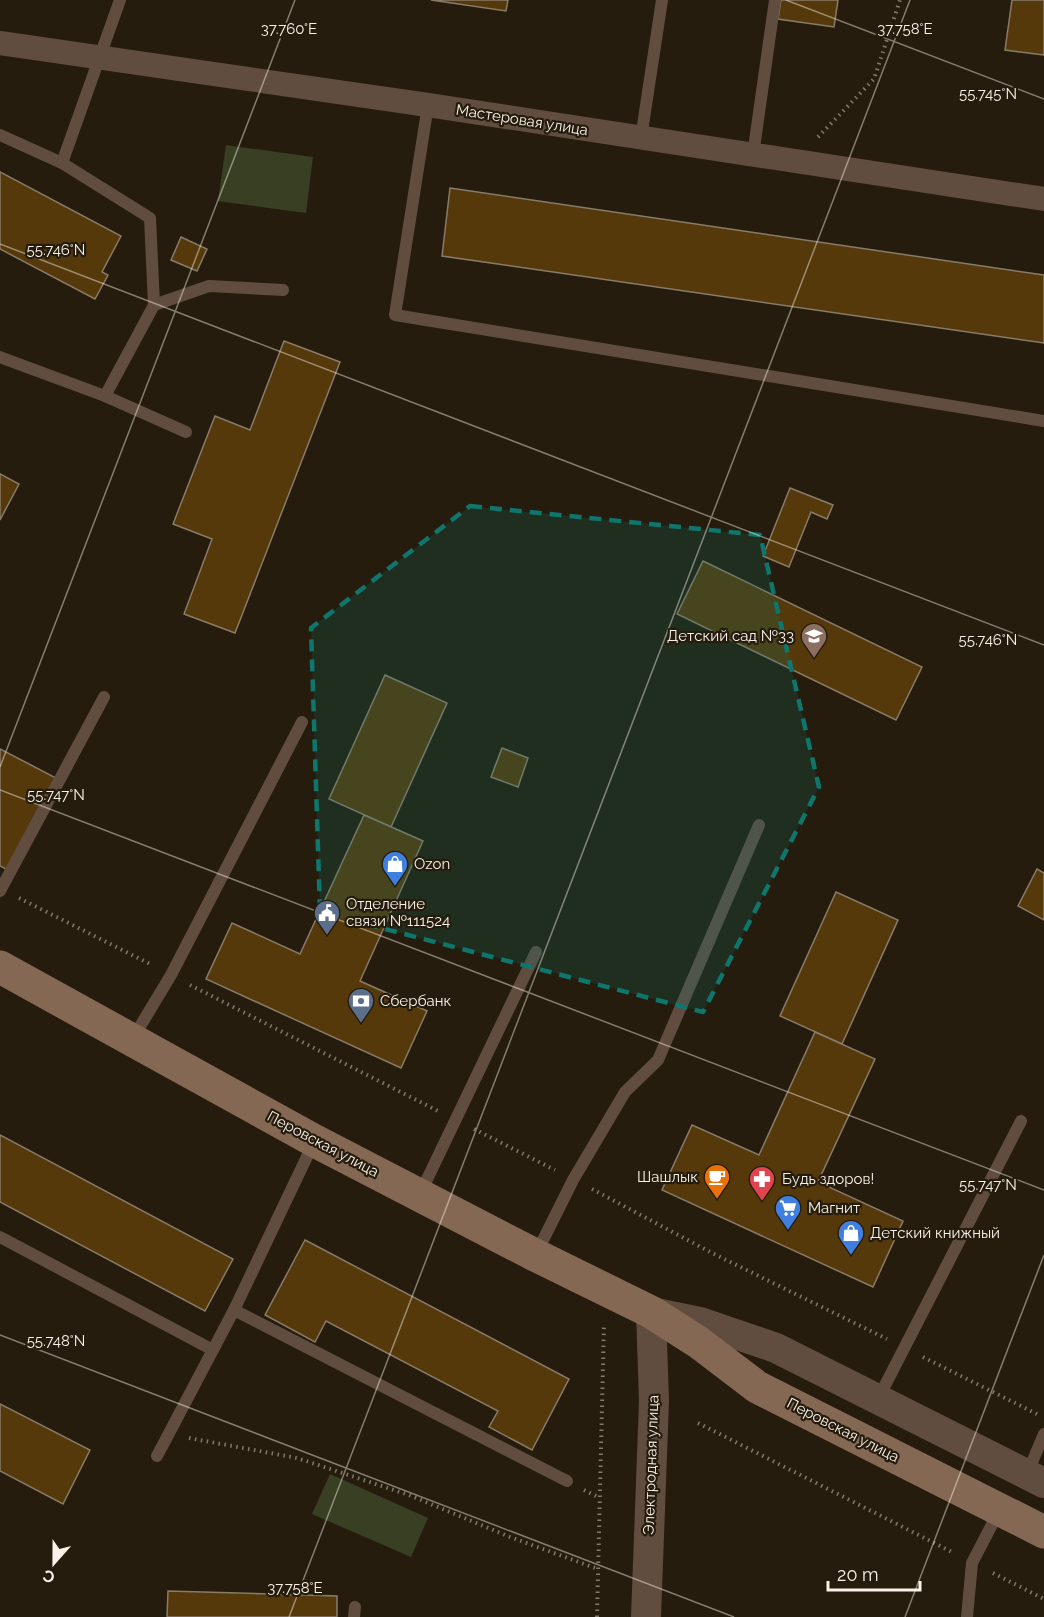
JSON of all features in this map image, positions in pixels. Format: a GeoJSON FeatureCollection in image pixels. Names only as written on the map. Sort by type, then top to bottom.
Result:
{"type":"FeatureCollection","features":[{"type":"Feature","properties":{"kind":"main road","name":"Перовская улица"},"geometry":{"type":"LineString","coordinates":[[0,967],[315,1141],[535,1256],[651,1312],[698,1342],[757,1387],[1044,1532]]}},
{"type":"Feature","properties":{"kind":"street","name":"Мастеровая улица"},"geometry":{"type":"LineString","coordinates":[[0,43],[428,105],[1044,199]]}},
{"type":"Feature","properties":{"kind":"street","name":"Перовская улица"},"geometry":{"type":"LineString","coordinates":[[651,1312],[700,1322],[776,1348],[1036,1478]]}},
{"type":"Feature","properties":{"kind":"street","name":"Электродная улица"},"geometry":{"type":"LineString","coordinates":[[646,1617],[654,1401],[651,1312]]}},
{"type":"Feature","properties":{"kind":"lane"},"geometry":{"type":"LineString","coordinates":[[62,163],[120,0]]}},
{"type":"Feature","properties":{"kind":"lane"},"geometry":{"type":"LineString","coordinates":[[641,138],[662,0]]}},
{"type":"Feature","properties":{"kind":"lane"},"geometry":{"type":"LineString","coordinates":[[753,155],[775,0]]}},
{"type":"Feature","properties":{"kind":"lane"},"geometry":{"type":"LineString","coordinates":[[428,105],[395,315],[1044,421]]}},
{"type":"Feature","properties":{"kind":"lane"},"geometry":{"type":"LineString","coordinates":[[0,135],[62,163],[150,218],[154,305],[105,396]]}},
{"type":"Feature","properties":{"kind":"lane"},"geometry":{"type":"LineString","coordinates":[[154,305],[209,286],[283,290]]}},
{"type":"Feature","properties":{"kind":"lane"},"geometry":{"type":"LineString","coordinates":[[0,357],[105,396],[186,432]]}},
{"type":"Feature","properties":{"kind":"lane"},"geometry":{"type":"LineString","coordinates":[[1,890],[104,697]]}},
{"type":"Feature","properties":{"kind":"lane"},"geometry":{"type":"LineString","coordinates":[[132,1039],[171,975],[302,722]]}},
{"type":"Feature","properties":{"kind":"lane"},"geometry":{"type":"LineString","coordinates":[[535,1256],[573,1179],[625,1092],[658,1060],[759,825]]}},
{"type":"Feature","properties":{"kind":"lane"},"geometry":{"type":"LineString","coordinates":[[419,1195],[536,952]]}},
{"type":"Feature","properties":{"kind":"lane"},"geometry":{"type":"LineString","coordinates":[[878,1399],[1021,1121]]}},
{"type":"Feature","properties":{"kind":"lane"},"geometry":{"type":"LineString","coordinates":[[157,1456],[234,1310],[315,1141]]}},
{"type":"Feature","properties":{"kind":"lane"},"geometry":{"type":"LineString","coordinates":[[0,1237],[213,1350]]}},
{"type":"Feature","properties":{"kind":"lane"},"geometry":{"type":"LineString","coordinates":[[234,1310],[567,1481]]}},
{"type":"Feature","properties":{"kind":"lane"},"geometry":{"type":"LineString","coordinates":[[1036,1478],[1044,1434]]}},
{"type":"Feature","properties":{"kind":"lane"},"geometry":{"type":"LineString","coordinates":[[967,1617],[972,1563],[999,1509]]}},
{"type":"Feature","properties":{"kind":"path"},"geometry":{"type":"LineString","coordinates":[[795,161],[874,79],[900,0]]}},
{"type":"Feature","properties":{"kind":"path"},"geometry":{"type":"LineString","coordinates":[[1,890],[573,1179],[712,1253],[1044,1417]]}},
{"type":"Feature","properties":{"kind":"path"},"geometry":{"type":"LineString","coordinates":[[597,1617],[604,1322]]}},
{"type":"Feature","properties":{"kind":"path"},"geometry":{"type":"LineString","coordinates":[[698,1423],[1044,1599]]}},
{"type":"Feature","properties":{"kind":"path"},"geometry":{"type":"LineString","coordinates":[[169,1434],[297,1458],[409,1495],[510,1537],[598,1569]]}},
{"type":"Feature","properties":{"kind":"highlighted area"},"geometry":{"type":"Polygon","coordinates":[[[470,506],[760,535],[819,787],[703,1012],[320,912],[311,628],[470,506]]]}},
{"type":"Feature","properties":{"kind":"green space"},"geometry":{"type":"Polygon","coordinates":[[[226,145],[313,157],[306,213],[218,201],[226,145]]]}},
{"type":"Feature","properties":{"kind":"green space"},"geometry":{"type":"Polygon","coordinates":[[[330,1474],[428,1518],[411,1557],[312,1514],[330,1474]]]}},
{"type":"Feature","properties":{"kind":"building"},"geometry":{"type":"Polygon","coordinates":[[[431,0],[508,0],[506,11],[431,0]]]}},
{"type":"Feature","properties":{"kind":"building"},"geometry":{"type":"Polygon","coordinates":[[[781,0],[838,0],[834,27],[778,19],[781,0]]]}},
{"type":"Feature","properties":{"kind":"building"},"geometry":{"type":"Polygon","coordinates":[[[1012,0],[1044,0],[1044,55],[1005,50],[1012,0]]]}},
{"type":"Feature","properties":{"kind":"building"},"geometry":{"type":"Polygon","coordinates":[[[0,172],[121,236],[102,272],[108,275],[95,299],[0,249],[0,172]]]}},
{"type":"Feature","properties":{"kind":"building"},"geometry":{"type":"Polygon","coordinates":[[[450,188],[1044,275],[1044,343],[442,256],[450,188]]]}},
{"type":"Feature","properties":{"kind":"building"},"geometry":{"type":"Polygon","coordinates":[[[181,237],[207,249],[197,271],[171,260],[181,237]]]}},
{"type":"Feature","properties":{"kind":"building"},"geometry":{"type":"Polygon","coordinates":[[[284,341],[340,362],[235,633],[184,614],[212,539],[173,524],[215,416],[250,430],[284,341]]]}},
{"type":"Feature","properties":{"kind":"building"},"geometry":{"type":"Polygon","coordinates":[[[0,474],[19,484],[0,520],[0,474]]]}},
{"type":"Feature","properties":{"kind":"building"},"geometry":{"type":"Polygon","coordinates":[[[790,488],[833,505],[827,519],[811,512],[789,567],[763,556],[790,488]]]}},
{"type":"Feature","properties":{"kind":"building"},"geometry":{"type":"Polygon","coordinates":[[[703,561],[922,667],[896,720],[677,614],[703,561]]]}},
{"type":"Feature","properties":{"kind":"building"},"geometry":{"type":"Polygon","coordinates":[[[385,675],[447,703],[391,827],[329,799],[385,675]]]}},
{"type":"Feature","properties":{"kind":"building"},"geometry":{"type":"Polygon","coordinates":[[[502,748],[528,758],[518,787],[491,777],[502,748]]]}},
{"type":"Feature","properties":{"kind":"building"},"geometry":{"type":"Polygon","coordinates":[[[0,749],[56,778],[8,870],[0,866],[0,749]]]}},
{"type":"Feature","properties":{"kind":"building"},"geometry":{"type":"Polygon","coordinates":[[[364,815],[423,841],[360,981],[427,1011],[401,1068],[206,979],[232,923],[300,954],[364,815]]]}},
{"type":"Feature","properties":{"kind":"building"},"geometry":{"type":"Polygon","coordinates":[[[1037,869],[1044,873],[1044,920],[1018,906],[1037,869]]]}},
{"type":"Feature","properties":{"kind":"building"},"geometry":{"type":"Polygon","coordinates":[[[836,892],[898,920],[842,1044],[780,1016],[836,892]]]}},
{"type":"Feature","properties":{"kind":"building"},"geometry":{"type":"Polygon","coordinates":[[[815,1032],[875,1059],[818,1182],[903,1221],[873,1287],[662,1190],[692,1125],[759,1155],[815,1032]]]}},
{"type":"Feature","properties":{"kind":"building"},"geometry":{"type":"Polygon","coordinates":[[[0,1135],[233,1259],[205,1311],[0,1202],[0,1135]]]}},
{"type":"Feature","properties":{"kind":"building"},"geometry":{"type":"Polygon","coordinates":[[[305,1240],[569,1379],[532,1450],[489,1427],[498,1411],[326,1321],[315,1342],[265,1315],[305,1240]]]}},
{"type":"Feature","properties":{"kind":"building"},"geometry":{"type":"Polygon","coordinates":[[[0,1404],[90,1450],[63,1504],[0,1471],[0,1404]]]}},
{"type":"Feature","properties":{"kind":"building"},"geometry":{"type":"Polygon","coordinates":[[[168,1591],[337,1596],[337,1617],[167,1617],[168,1591]]]}},
{"type":"Feature","properties":{"kind":"place","name":"Детский сад №33"},"geometry":{"type":"Point","coordinates":[814,659]}},
{"type":"Feature","properties":{"kind":"place","name":"Ozon"},"geometry":{"type":"Point","coordinates":[395,887]}},
{"type":"Feature","properties":{"kind":"place","name":"Отделение связи №111524"},"geometry":{"type":"Point","coordinates":[327,936]}},
{"type":"Feature","properties":{"kind":"place","name":"Сбербанк"},"geometry":{"type":"Point","coordinates":[361,1024]}},
{"type":"Feature","properties":{"kind":"place","name":"Шашлык"},"geometry":{"type":"Point","coordinates":[717,1200]}},
{"type":"Feature","properties":{"kind":"place","name":"Будь здоров!"},"geometry":{"type":"Point","coordinates":[762,1202]}},
{"type":"Feature","properties":{"kind":"place","name":"Магнит"},"geometry":{"type":"Point","coordinates":[788,1231]}},
{"type":"Feature","properties":{"kind":"place","name":"Детский книжный"},"geometry":{"type":"Point","coordinates":[851,1256]}}]}
